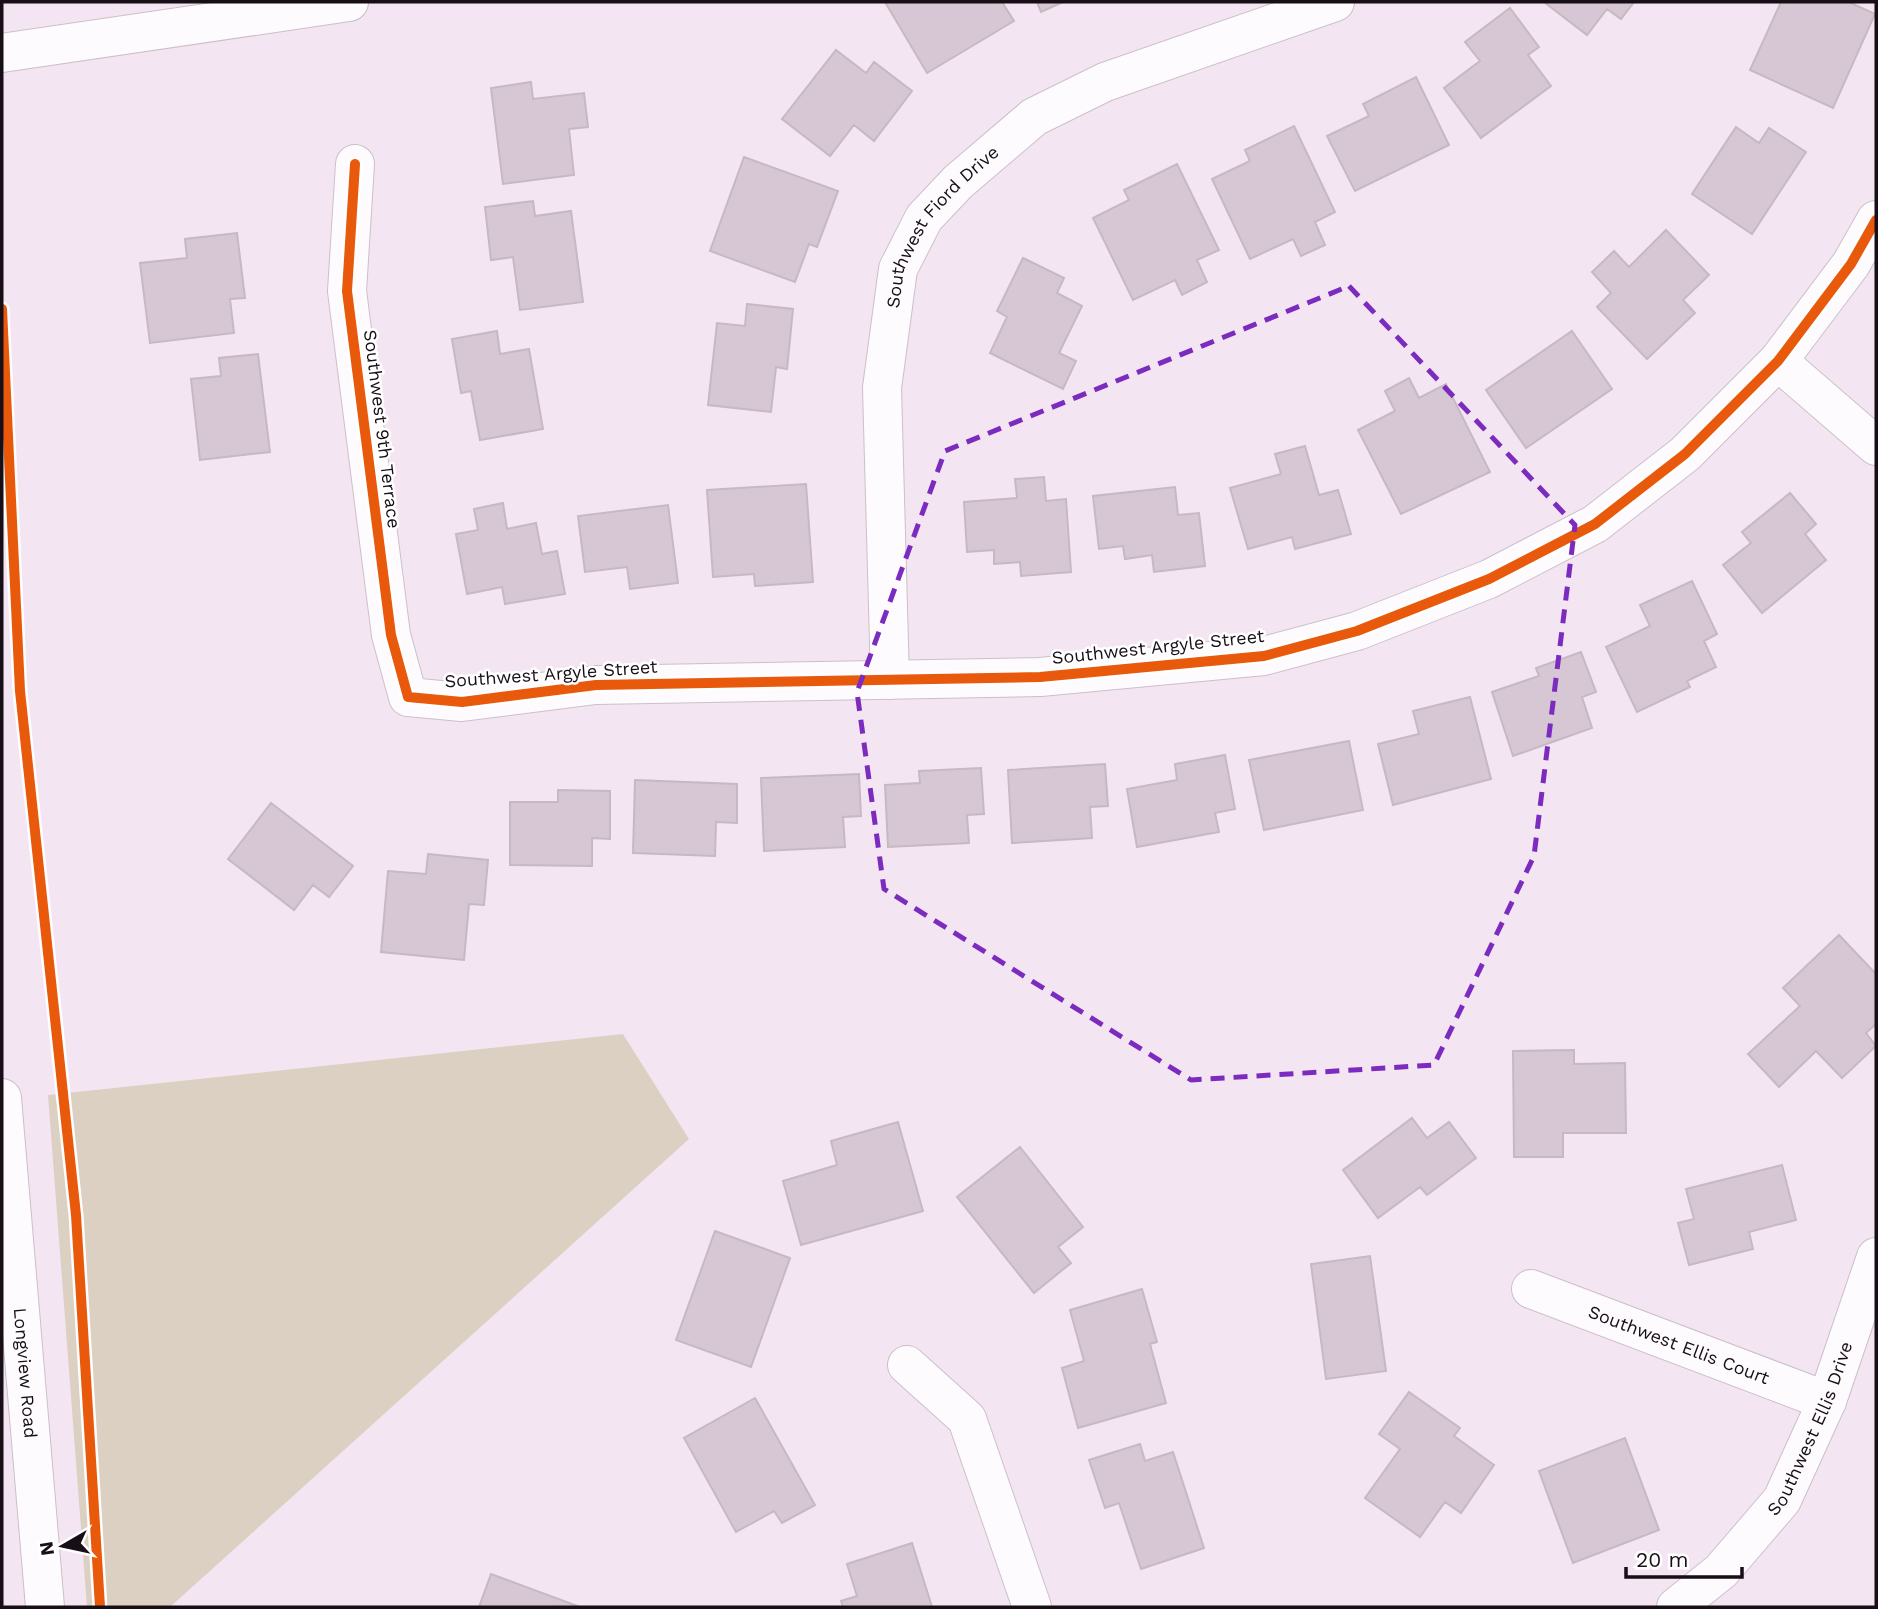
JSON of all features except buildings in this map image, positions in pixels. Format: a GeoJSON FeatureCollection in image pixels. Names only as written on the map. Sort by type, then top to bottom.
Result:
{"type":"FeatureCollection","features":[{"type":"Feature","properties":{"kind":"street"},"geometry":{"type":"LineString","coordinates":[[2,53],[349,2]]}},
{"type":"Feature","properties":{"kind":"street","name":"Southwest Fiord Drive"},"geometry":{"type":"LineString","coordinates":[[890,680],[882,388],[898,269],[924,218],[958,182],[1034,117],[1105,82],[1335,2]]}},
{"type":"Feature","properties":{"kind":"street","name":"Southwest 9th Terrace"},"geometry":{"type":"LineString","coordinates":[[355,164],[347,290],[391,635],[408,697]]}},
{"type":"Feature","properties":{"kind":"street","name":"Southwest Argyle Street"},"geometry":{"type":"LineString","coordinates":[[408,697],[462,702],[596,685],[1040,677],[1264,656],[1357,631],[1489,579],[1595,524],[1685,454],[1778,361],[1850,264],[1876,220]]}},
{"type":"Feature","properties":{"kind":"street"},"geometry":{"type":"LineString","coordinates":[[1778,361],[1876,446]]}},
{"type":"Feature","properties":{"kind":"street","name":"Longview Road"},"geometry":{"type":"LineString","coordinates":[[2,1098],[45,1607]]}},
{"type":"Feature","properties":{"kind":"street","name":"Southwest Ellis Drive"},"geometry":{"type":"LineString","coordinates":[[1676,1607],[1721,1571],[1782,1500],[1827,1401],[1876,1257]]}},
{"type":"Feature","properties":{"kind":"street","name":"Southwest Ellis Court"},"geometry":{"type":"LineString","coordinates":[[1531,1289],[1827,1401]]}},
{"type":"Feature","properties":{"kind":"street"},"geometry":{"type":"LineString","coordinates":[[907,1365],[967,1419],[1032,1607]]}},
{"type":"Feature","properties":{"kind":"highlighted area"},"geometry":{"type":"Polygon","coordinates":[[[1349,286],[1575,525],[1534,856],[1434,1065],[1191,1080],[884,889],[857,692],[945,451],[1349,286]]]}},
{"type":"Feature","properties":{"kind":"shaded area"},"geometry":{"type":"Polygon","coordinates":[[[623,1034],[689,1139],[170,1607],[87,1607],[48,1095],[623,1034]]]}},
{"type":"Feature","properties":{"kind":"cycle path"},"geometry":{"type":"LineString","coordinates":[[355,164],[347,291],[391,635],[408,697],[462,702],[596,685],[1040,677],[1264,656],[1357,631],[1489,579],[1595,524],[1685,454],[1778,361],[1851,264],[1876,220]]}},
{"type":"Feature","properties":{"kind":"cycle path"},"geometry":{"type":"LineString","coordinates":[[2,309],[20,691],[76,1215],[100,1607]]}}]}
